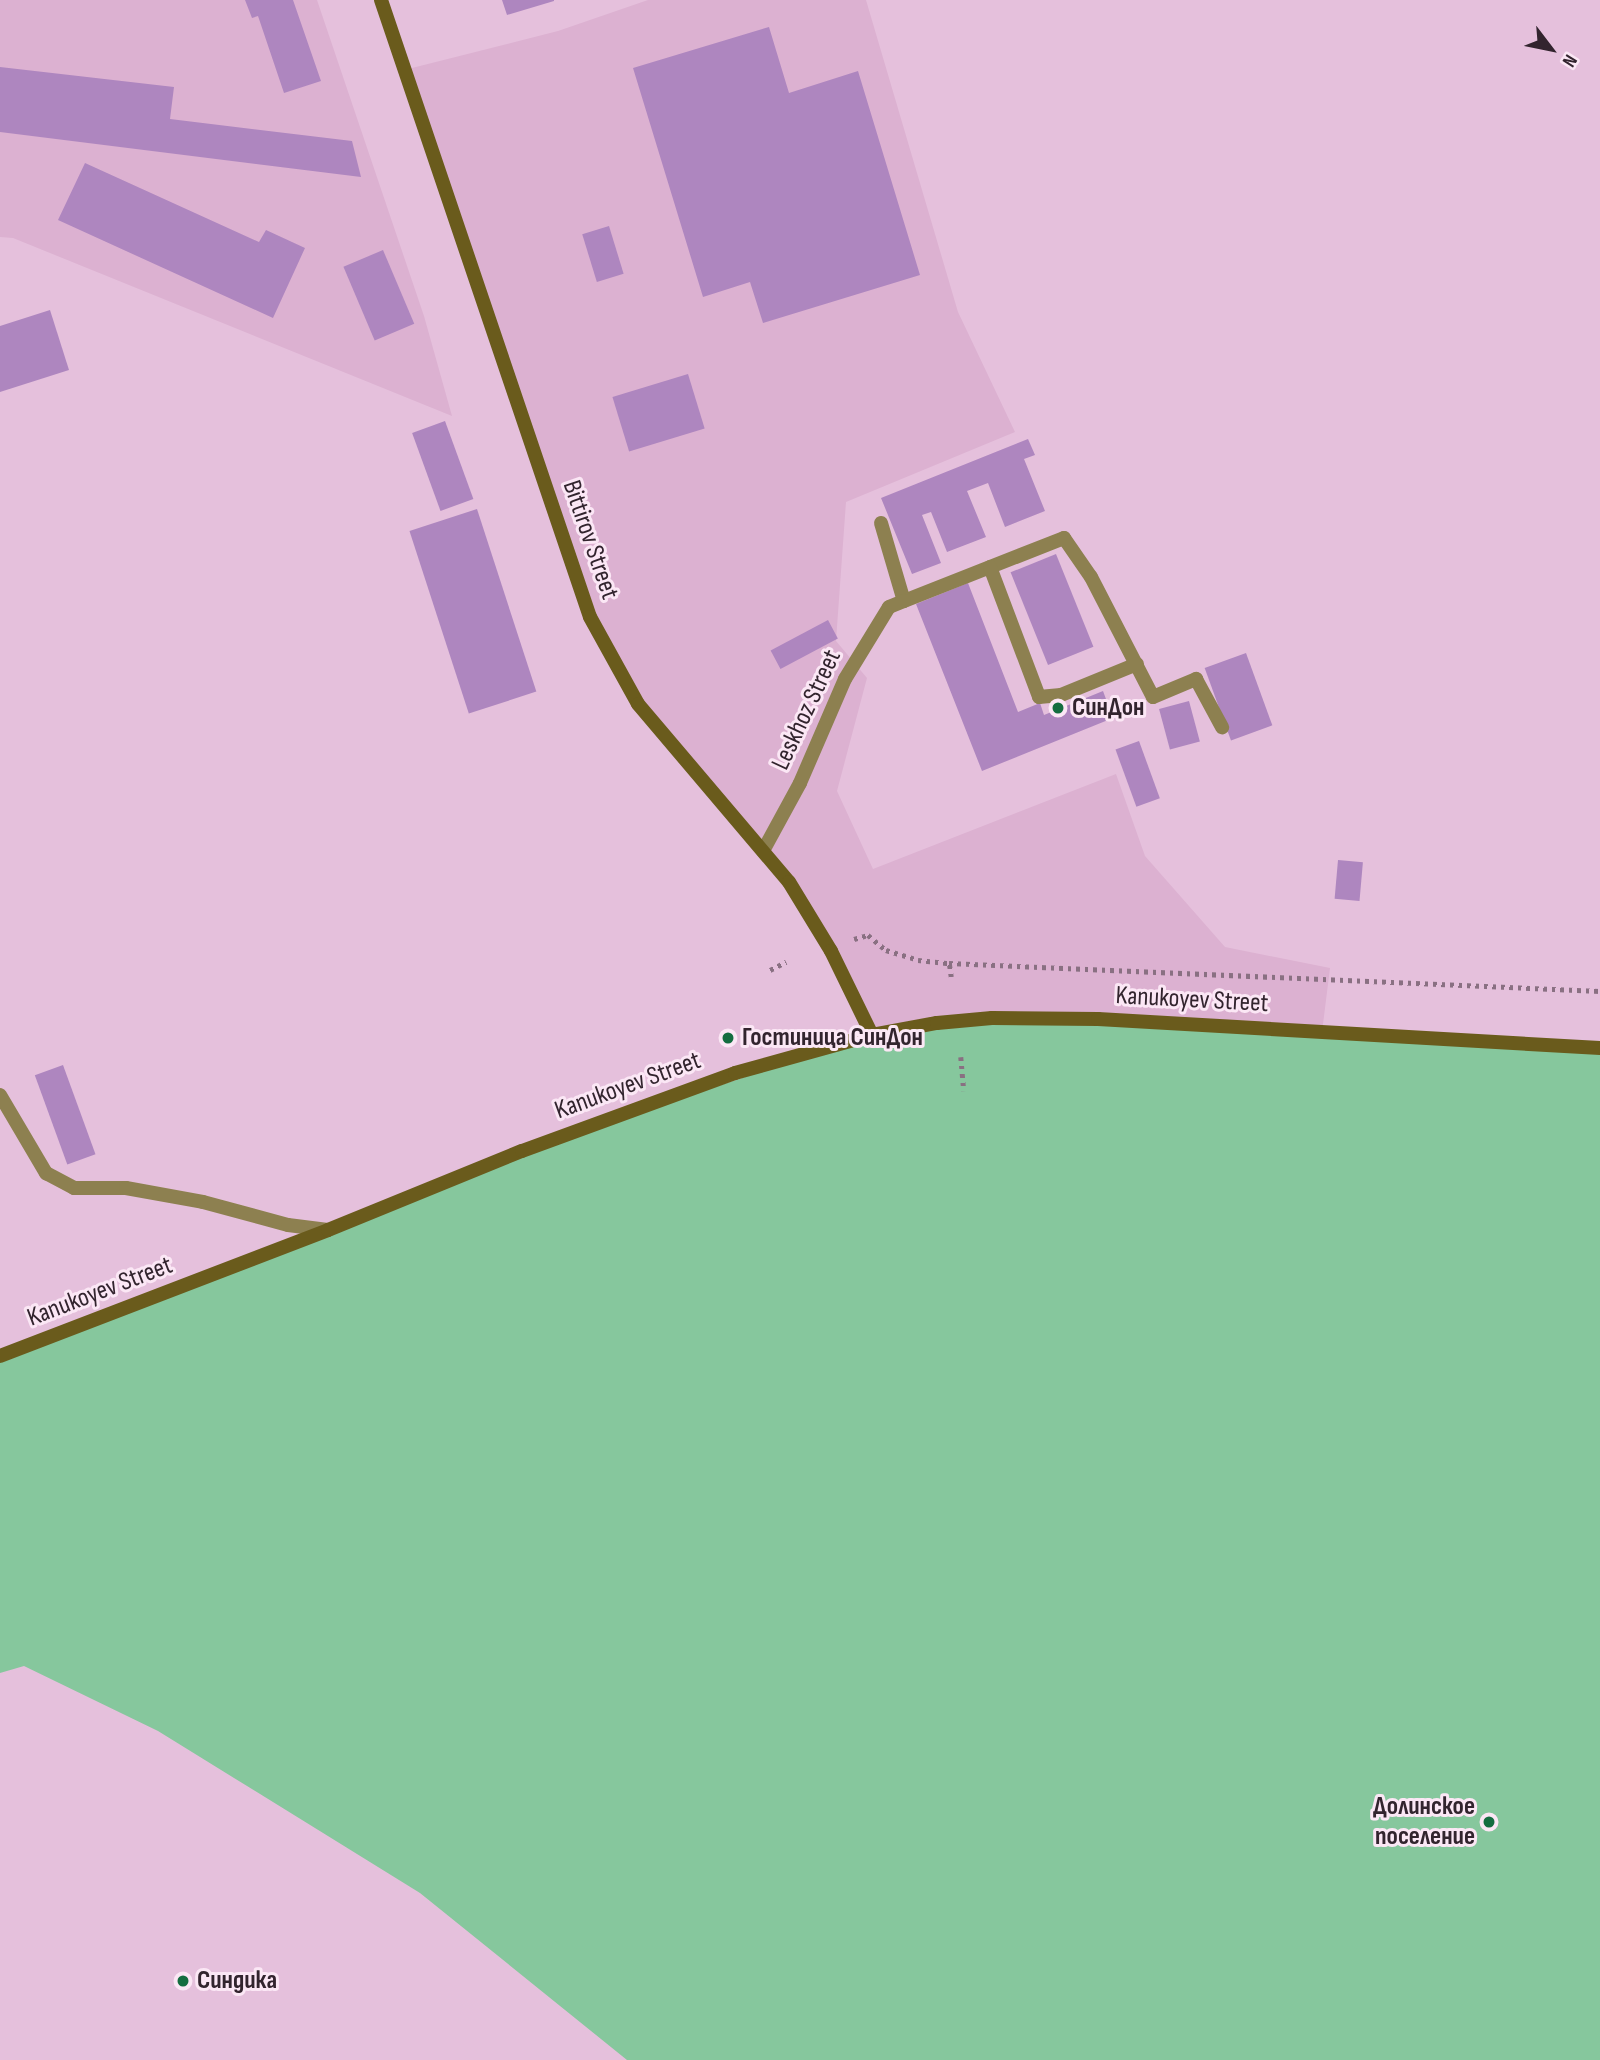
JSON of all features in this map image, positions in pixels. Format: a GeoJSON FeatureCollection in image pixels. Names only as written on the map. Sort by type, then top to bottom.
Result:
{"type":"FeatureCollection","features":[{"type":"Feature","properties":{"kind":"street","name":"Bittirov Street"},"geometry":{"type":"LineString","coordinates":[[381,0],[590,617],[638,704],[789,882],[813,919],[872,1035]]}},
{"type":"Feature","properties":{"kind":"street"},"geometry":{"type":"LineString","coordinates":[[881,523],[904,601],[1064,538],[1091,577],[1153,697],[1196,679],[1222,727]]}},
{"type":"Feature","properties":{"kind":"street"},"geometry":{"type":"LineString","coordinates":[[990,567],[1039,697],[1061,695],[1137,664]]}},
{"type":"Feature","properties":{"kind":"street","name":"Leskhoz Street"},"geometry":{"type":"LineString","coordinates":[[763,851],[800,783],[845,679],[889,607],[904,601]]}},
{"type":"Feature","properties":{"kind":"street","name":"Kanukoyev Street"},"geometry":{"type":"LineString","coordinates":[[0,1356],[328,1230],[523,1151],[735,1073],[872,1035],[937,1023],[992,1018],[1098,1019],[1600,1048]]}},
{"type":"Feature","properties":{"kind":"street"},"geometry":{"type":"LineString","coordinates":[[0,1095],[46,1173],[74,1188],[126,1188],[202,1202],[288,1225],[328,1230]]}},
{"type":"Feature","properties":{"kind":"path"},"geometry":{"type":"LineString","coordinates":[[854,939],[868,935],[886,950],[918,960],[949,964],[1600,991]]}},
{"type":"Feature","properties":{"kind":"path"},"geometry":{"type":"LineString","coordinates":[[770,970],[786,962]]}},
{"type":"Feature","properties":{"kind":"path"},"geometry":{"type":"LineString","coordinates":[[949,964],[951,977]]}},
{"type":"Feature","properties":{"kind":"path"},"geometry":{"type":"LineString","coordinates":[[961,1057],[964,1091]]}},
{"type":"Feature","properties":{"kind":"shaded area"},"geometry":{"type":"Polygon","coordinates":[[[0,0],[317,0],[424,316],[452,416],[13,238],[0,237],[0,0]]]}},
{"type":"Feature","properties":{"kind":"shaded area"},"geometry":{"type":"Polygon","coordinates":[[[648,0],[866,0],[958,312],[1015,432],[846,502],[836,641],[867,678],[837,791],[873,869],[1116,774],[1145,856],[1225,947],[1330,968],[1322,1032],[872,1035],[813,919],[613,661],[404,70],[558,31],[648,0]]]}},
{"type":"Feature","properties":{"kind":"green space"},"geometry":{"type":"Polygon","coordinates":[[[992,1018],[1600,1048],[1600,2060],[627,2060],[420,1893],[158,1731],[24,1666],[0,1673],[0,1356],[522,1151],[872,1035],[992,1018]]]}},
{"type":"Feature","properties":{"kind":"building"},"geometry":{"type":"Polygon","coordinates":[[[245,0],[293,0],[321,81],[284,93],[258,16],[252,18],[245,0]]]}},
{"type":"Feature","properties":{"kind":"building"},"geometry":{"type":"Polygon","coordinates":[[[502,0],[554,0],[554,1],[507,15],[502,0]]]}},
{"type":"Feature","properties":{"kind":"building"},"geometry":{"type":"Polygon","coordinates":[[[769,27],[789,93],[858,71],[920,275],[763,323],[750,282],[703,297],[633,68],[769,27]]]}},
{"type":"Feature","properties":{"kind":"building"},"geometry":{"type":"Polygon","coordinates":[[[0,67],[174,87],[170,119],[352,141],[361,177],[0,132],[0,67]]]}},
{"type":"Feature","properties":{"kind":"building"},"geometry":{"type":"Polygon","coordinates":[[[85,163],[259,242],[266,230],[305,248],[273,318],[58,220],[85,163]]]}},
{"type":"Feature","properties":{"kind":"building"},"geometry":{"type":"Polygon","coordinates":[[[609,226],[624,274],[597,282],[582,234],[609,226]]]}},
{"type":"Feature","properties":{"kind":"building"},"geometry":{"type":"Polygon","coordinates":[[[383,250],[414,324],[375,340],[343,267],[383,250]]]}},
{"type":"Feature","properties":{"kind":"building"},"geometry":{"type":"Polygon","coordinates":[[[50,310],[69,370],[0,392],[0,326],[50,310]]]}},
{"type":"Feature","properties":{"kind":"building"},"geometry":{"type":"Polygon","coordinates":[[[688,374],[705,429],[629,452],[612,397],[688,374]]]}},
{"type":"Feature","properties":{"kind":"building"},"geometry":{"type":"Polygon","coordinates":[[[445,421],[473,499],[440,511],[412,433],[445,421]]]}},
{"type":"Feature","properties":{"kind":"building"},"geometry":{"type":"Polygon","coordinates":[[[1028,439],[1035,455],[1024,459],[1045,511],[1005,527],[988,483],[967,491],[986,537],[947,552],[931,512],[922,515],[941,563],[912,574],[881,498],[1028,439]]]}},
{"type":"Feature","properties":{"kind":"building"},"geometry":{"type":"Polygon","coordinates":[[[477,509],[536,692],[469,714],[409,531],[477,509]]]}},
{"type":"Feature","properties":{"kind":"building"},"geometry":{"type":"Polygon","coordinates":[[[1056,554],[1093,647],[1048,665],[1011,572],[1056,554]]]}},
{"type":"Feature","properties":{"kind":"building"},"geometry":{"type":"Polygon","coordinates":[[[968,583],[1018,712],[1040,703],[1044,715],[1103,691],[1113,718],[982,771],[916,604],[968,583]]]}},
{"type":"Feature","properties":{"kind":"building"},"geometry":{"type":"Polygon","coordinates":[[[828,620],[838,639],[780,669],[771,651],[828,620]]]}},
{"type":"Feature","properties":{"kind":"building"},"geometry":{"type":"Polygon","coordinates":[[[1246,653],[1272,725],[1231,740],[1205,668],[1246,653]]]}},
{"type":"Feature","properties":{"kind":"building"},"geometry":{"type":"Polygon","coordinates":[[[1189,701],[1200,742],[1170,750],[1159,709],[1189,701]]]}},
{"type":"Feature","properties":{"kind":"building"},"geometry":{"type":"Polygon","coordinates":[[[1139,741],[1160,798],[1136,807],[1116,750],[1139,741]]]}},
{"type":"Feature","properties":{"kind":"building"},"geometry":{"type":"Polygon","coordinates":[[[1338,860],[1363,862],[1360,901],[1335,899],[1338,860]]]}},
{"type":"Feature","properties":{"kind":"building"},"geometry":{"type":"Polygon","coordinates":[[[63,1065],[95,1154],[67,1165],[35,1075],[63,1065]]]}},
{"type":"Feature","properties":{"kind":"place","name":"СинДон"},"geometry":{"type":"Point","coordinates":[1058,708]}},
{"type":"Feature","properties":{"kind":"place","name":"Гостиница СинДон"},"geometry":{"type":"Point","coordinates":[728,1038]}},
{"type":"Feature","properties":{"kind":"place","name":"Долинское поселение"},"geometry":{"type":"Point","coordinates":[1489,1822]}},
{"type":"Feature","properties":{"kind":"place","name":"Синдика"},"geometry":{"type":"Point","coordinates":[183,1981]}}]}
